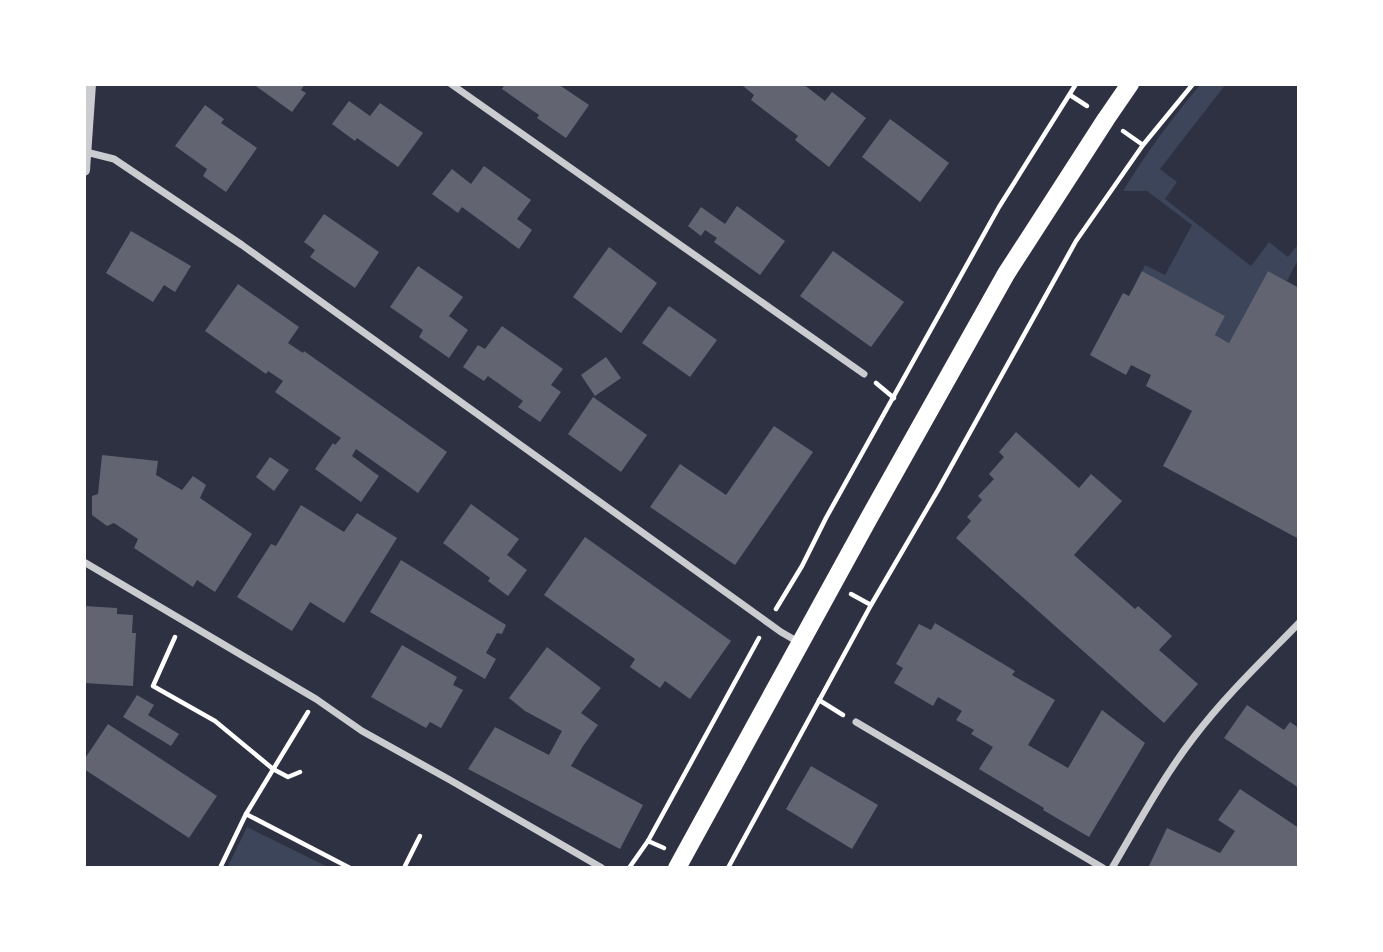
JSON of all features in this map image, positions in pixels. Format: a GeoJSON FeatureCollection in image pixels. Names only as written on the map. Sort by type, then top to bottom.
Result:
{"type":"FeatureCollection","features":[{"type":"Feature","properties":{"kind":"main road"},"geometry":{"type":"LineString","coordinates":[[677,868],[1006,274],[1130,84]]}},
{"type":"Feature","properties":{"kind":"street"},"geometry":{"type":"LineString","coordinates":[[84,170],[90,84]]}},
{"type":"Feature","properties":{"kind":"street"},"geometry":{"type":"LineString","coordinates":[[451,84],[864,374]]}},
{"type":"Feature","properties":{"kind":"street"},"geometry":{"type":"LineString","coordinates":[[86,152],[114,159],[242,245],[781,632],[801,643]]}},
{"type":"Feature","properties":{"kind":"street"},"geometry":{"type":"LineString","coordinates":[[84,562],[316,699],[362,731],[603,868]]}},
{"type":"Feature","properties":{"kind":"street"},"geometry":{"type":"LineString","coordinates":[[1112,868],[1170,770],[1194,737],[1226,698],[1299,623]]}},
{"type":"Feature","properties":{"kind":"street"},"geometry":{"type":"LineString","coordinates":[[856,722],[1102,868]]}},
{"type":"Feature","properties":{"kind":"path"},"geometry":{"type":"LineString","coordinates":[[894,398],[999,207],[1076,84]]}},
{"type":"Feature","properties":{"kind":"path"},"geometry":{"type":"LineString","coordinates":[[728,868],[1076,241],[1143,145],[1193,84]]}},
{"type":"Feature","properties":{"kind":"path"},"geometry":{"type":"LineString","coordinates":[[183,620],[153,686],[215,721],[273,769],[288,777],[300,772]]}},
{"type":"Feature","properties":{"kind":"path"},"geometry":{"type":"LineString","coordinates":[[220,868],[246,814],[316,699]]}},
{"type":"Feature","properties":{"kind":"path"},"geometry":{"type":"LineString","coordinates":[[819,701],[856,722]]}},
{"type":"Feature","properties":{"kind":"path"},"geometry":{"type":"LineString","coordinates":[[246,814],[351,868]]}},
{"type":"Feature","properties":{"kind":"path"},"geometry":{"type":"LineString","coordinates":[[404,868],[420,836]]}},
{"type":"Feature","properties":{"kind":"shaded area"},"geometry":{"type":"Polygon","coordinates":[[[1201,84],[1226,84],[1160,169],[1177,182],[1165,199],[1251,266],[1269,242],[1288,257],[1299,243],[1299,258],[1287,281],[1268,271],[1229,343],[1215,335],[1225,316],[1142,271],[1145,265],[1165,275],[1192,225],[1147,191],[1123,191],[1160,136],[1201,84]]]}},
{"type":"Feature","properties":{"kind":"shaded area"},"geometry":{"type":"Polygon","coordinates":[[[247,827],[330,868],[227,868],[247,827]]]}},
{"type":"Feature","properties":{"kind":"building"},"geometry":{"type":"Polygon","coordinates":[[[253,84],[305,84],[301,90],[306,93],[292,112],[253,84]]]}},
{"type":"Feature","properties":{"kind":"building"},"geometry":{"type":"Polygon","coordinates":[[[505,84],[558,84],[589,105],[566,138],[502,89],[505,84]]]}},
{"type":"Feature","properties":{"kind":"building"},"geometry":{"type":"Polygon","coordinates":[[[803,84],[825,101],[832,92],[866,118],[829,167],[795,140],[798,136],[751,100],[754,95],[743,86],[803,84]]]}},
{"type":"Feature","properties":{"kind":"building"},"geometry":{"type":"Polygon","coordinates":[[[349,101],[370,116],[380,103],[423,133],[398,167],[332,124],[349,101]]]}},
{"type":"Feature","properties":{"kind":"building"},"geometry":{"type":"Polygon","coordinates":[[[205,105],[224,119],[221,123],[257,148],[226,192],[203,176],[207,169],[175,146],[205,105]]]}},
{"type":"Feature","properties":{"kind":"building"},"geometry":{"type":"Polygon","coordinates":[[[890,119],[949,163],[920,202],[862,157],[890,119]]]}},
{"type":"Feature","properties":{"kind":"building"},"geometry":{"type":"Polygon","coordinates":[[[484,166],[531,200],[517,219],[532,230],[519,249],[462,207],[458,213],[432,194],[452,169],[471,184],[484,166]]]}},
{"type":"Feature","properties":{"kind":"building"},"geometry":{"type":"Polygon","coordinates":[[[737,206],[785,241],[760,275],[714,242],[717,238],[705,230],[701,236],[688,226],[701,207],[725,224],[737,206]]]}},
{"type":"Feature","properties":{"kind":"building"},"geometry":{"type":"Polygon","coordinates":[[[324,214],[379,252],[355,288],[310,257],[315,250],[304,242],[324,214]]]}},
{"type":"Feature","properties":{"kind":"building"},"geometry":{"type":"Polygon","coordinates":[[[131,231],[191,266],[175,292],[164,285],[153,302],[106,273],[131,231]]]}},
{"type":"Feature","properties":{"kind":"building"},"geometry":{"type":"Polygon","coordinates":[[[609,247],[657,283],[621,333],[573,297],[609,247]]]}},
{"type":"Feature","properties":{"kind":"building"},"geometry":{"type":"Polygon","coordinates":[[[833,251],[904,302],[871,347],[800,296],[833,251]]]}},
{"type":"Feature","properties":{"kind":"building"},"geometry":{"type":"Polygon","coordinates":[[[418,266],[463,297],[449,316],[468,330],[449,358],[419,337],[423,330],[390,307],[418,266]]]}},
{"type":"Feature","properties":{"kind":"building"},"geometry":{"type":"Polygon","coordinates":[[[1142,271],[1225,316],[1215,335],[1229,343],[1268,271],[1299,288],[1299,539],[1163,466],[1192,411],[1146,386],[1151,375],[1131,365],[1126,375],[1090,355],[1123,293],[1129,296],[1142,271]]]}},
{"type":"Feature","properties":{"kind":"building"},"geometry":{"type":"Polygon","coordinates":[[[238,284],[299,327],[288,343],[303,353],[304,351],[447,452],[418,493],[356,449],[352,456],[379,476],[361,502],[315,469],[333,443],[335,445],[341,438],[275,392],[283,381],[268,371],[266,374],[205,331],[238,284]]]}},
{"type":"Feature","properties":{"kind":"building"},"geometry":{"type":"Polygon","coordinates":[[[669,306],[717,340],[690,377],[642,343],[669,306]]]}},
{"type":"Feature","properties":{"kind":"building"},"geometry":{"type":"Polygon","coordinates":[[[502,326],[563,369],[551,385],[561,392],[540,422],[518,407],[523,401],[488,376],[484,381],[463,367],[478,345],[485,349],[502,326]]]}},
{"type":"Feature","properties":{"kind":"building"},"geometry":{"type":"Polygon","coordinates":[[[606,357],[621,378],[595,396],[581,375],[606,357]]]}},
{"type":"Feature","properties":{"kind":"building"},"geometry":{"type":"Polygon","coordinates":[[[593,397],[647,435],[621,472],[568,434],[593,397]]]}},
{"type":"Feature","properties":{"kind":"building"},"geometry":{"type":"Polygon","coordinates":[[[774,426],[813,452],[735,565],[650,507],[680,464],[726,495],[774,426]]]}},
{"type":"Feature","properties":{"kind":"building"},"geometry":{"type":"Polygon","coordinates":[[[1016,432],[1079,488],[1091,474],[1122,501],[1074,555],[1135,609],[1138,606],[1172,636],[1159,650],[1198,684],[1164,723],[956,538],[971,521],[967,517],[982,500],[978,496],[994,479],[989,474],[1004,457],[999,452],[1016,432]]]}},
{"type":"Feature","properties":{"kind":"building"},"geometry":{"type":"Polygon","coordinates":[[[102,455],[158,461],[156,475],[182,490],[193,476],[206,485],[200,498],[252,534],[215,592],[197,580],[193,587],[134,548],[138,539],[114,523],[107,526],[92,515],[92,496],[98,494],[102,455]]]}},
{"type":"Feature","properties":{"kind":"building"},"geometry":{"type":"Polygon","coordinates":[[[270,457],[289,470],[274,491],[256,477],[270,457]]]}},
{"type":"Feature","properties":{"kind":"building"},"geometry":{"type":"Polygon","coordinates":[[[471,504],[519,539],[507,555],[527,570],[508,596],[488,581],[490,578],[443,543],[471,504]]]}},
{"type":"Feature","properties":{"kind":"building"},"geometry":{"type":"Polygon","coordinates":[[[301,505],[344,532],[357,513],[397,538],[344,623],[310,602],[292,631],[237,597],[271,544],[276,546],[301,505]]]}},
{"type":"Feature","properties":{"kind":"building"},"geometry":{"type":"Polygon","coordinates":[[[585,537],[731,641],[690,699],[665,681],[660,688],[630,667],[635,659],[544,595],[585,537]]]}},
{"type":"Feature","properties":{"kind":"building"},"geometry":{"type":"Polygon","coordinates":[[[401,560],[506,625],[502,634],[497,633],[486,653],[496,659],[485,679],[370,612],[401,560]]]}},
{"type":"Feature","properties":{"kind":"building"},"geometry":{"type":"Polygon","coordinates":[[[84,606],[117,608],[117,614],[133,615],[132,633],[136,633],[133,686],[84,683],[84,606]]]}},
{"type":"Feature","properties":{"kind":"building"},"geometry":{"type":"Polygon","coordinates":[[[935,623],[1015,671],[1012,675],[1055,700],[1028,745],[1068,768],[1102,710],[1145,743],[1089,837],[979,769],[993,747],[971,734],[974,730],[956,720],[962,711],[938,697],[933,706],[894,683],[903,668],[896,664],[919,624],[931,630],[935,623]]]}},
{"type":"Feature","properties":{"kind":"building"},"geometry":{"type":"Polygon","coordinates":[[[402,645],[457,677],[453,685],[463,690],[441,728],[430,722],[426,728],[371,697],[402,645]]]}},
{"type":"Feature","properties":{"kind":"building"},"geometry":{"type":"Polygon","coordinates":[[[547,647],[601,688],[581,713],[598,725],[571,766],[643,805],[620,849],[468,769],[495,727],[549,755],[562,731],[525,711],[509,698],[547,647]]]}},
{"type":"Feature","properties":{"kind":"building"},"geometry":{"type":"Polygon","coordinates":[[[137,695],[154,705],[148,715],[179,734],[171,746],[123,717],[137,695]]]}},
{"type":"Feature","properties":{"kind":"building"},"geometry":{"type":"Polygon","coordinates":[[[1247,705],[1284,730],[1290,722],[1299,728],[1299,788],[1224,738],[1247,705]]]}},
{"type":"Feature","properties":{"kind":"building"},"geometry":{"type":"Polygon","coordinates":[[[108,724],[217,796],[189,838],[84,769],[84,760],[108,724]]]}},
{"type":"Feature","properties":{"kind":"building"},"geometry":{"type":"Polygon","coordinates":[[[811,766],[878,805],[852,849],[786,809],[811,766]]]}},
{"type":"Feature","properties":{"kind":"building"},"geometry":{"type":"Polygon","coordinates":[[[1240,789],[1299,828],[1299,868],[1148,868],[1167,828],[1220,853],[1235,831],[1218,820],[1240,789]]]}}]}
